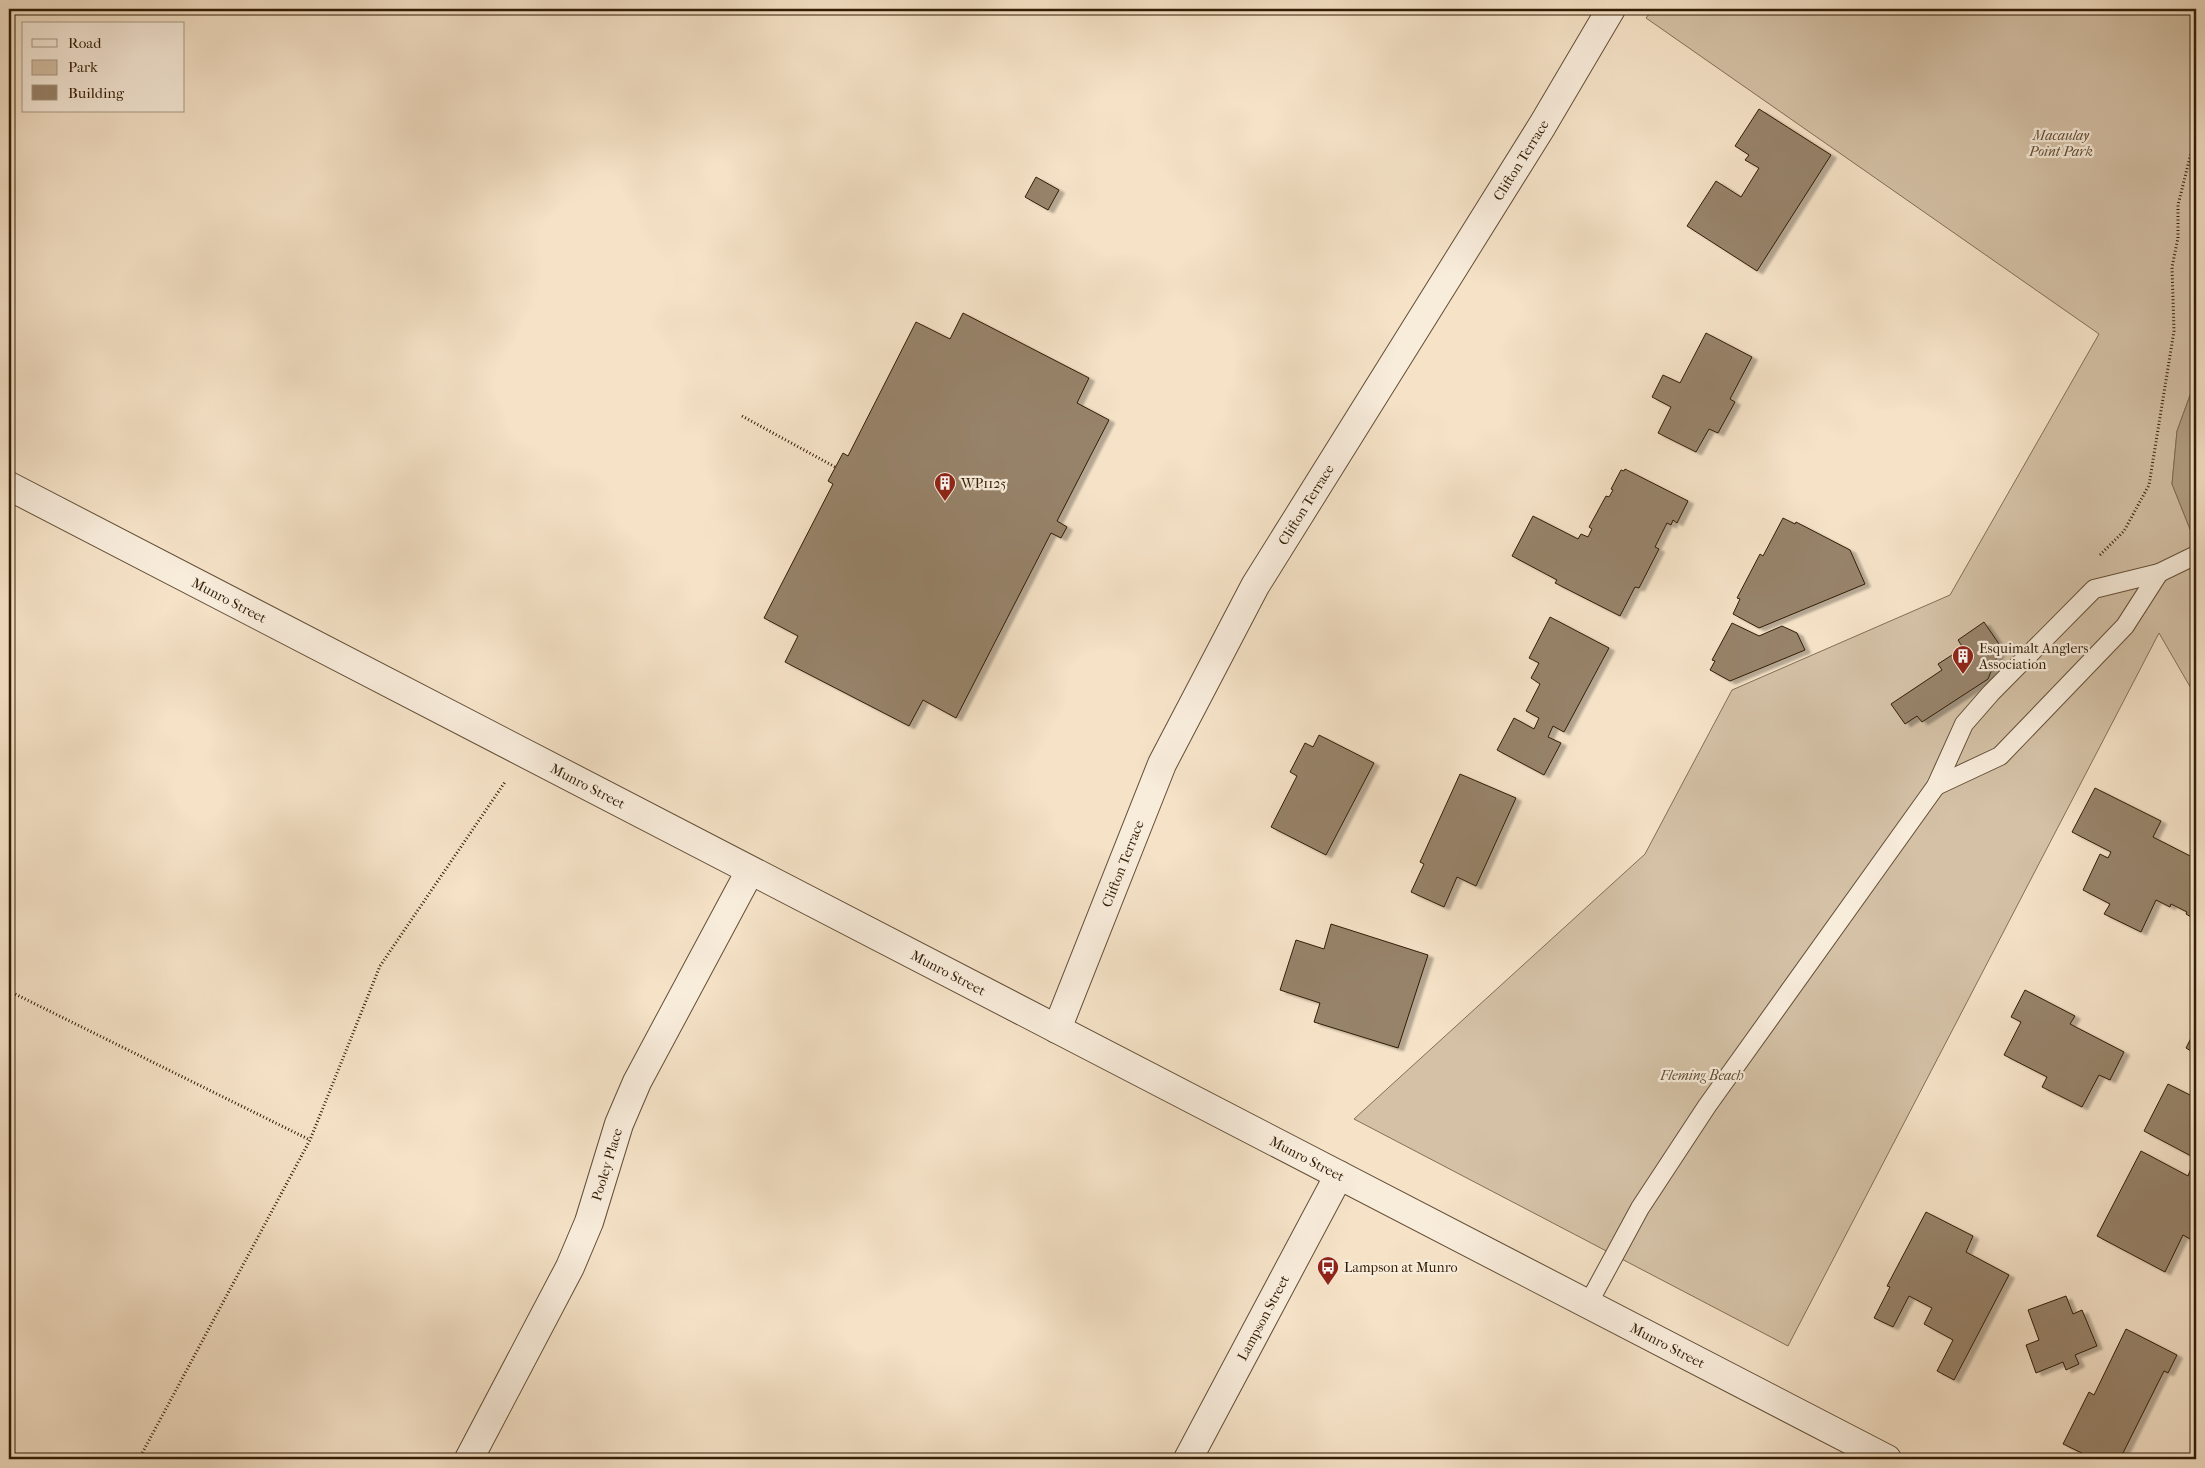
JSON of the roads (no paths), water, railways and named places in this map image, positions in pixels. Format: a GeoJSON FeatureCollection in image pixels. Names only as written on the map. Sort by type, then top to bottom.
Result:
{"type":"FeatureCollection","features":[{"type":"Feature","properties":{"kind":"street","name":"Clifton Terrace"},"geometry":{"type":"LineString","coordinates":[[1057,1029],[1162,764],[1255,586],[1531,143],[1611,9]]}},
{"type":"Feature","properties":{"kind":"street","name":"Munro Street"},"geometry":{"type":"LineString","coordinates":[[9,486],[1887,1459]]}},
{"type":"Feature","properties":{"kind":"street","name":"Pooley Place"},"geometry":{"type":"LineString","coordinates":[[469,1459],[570,1267],[589,1222],[619,1124],[637,1082],[750,871]]}},
{"type":"Feature","properties":{"kind":"street","name":"Lampson Street"},"geometry":{"type":"LineString","coordinates":[[1188,1459],[1339,1176]]}},
{"type":"Feature","properties":{"kind":"lane"},"geometry":{"type":"LineString","coordinates":[[1588,1304],[1640,1208],[1706,1106],[1936,786],[1964,724],[1991,693],[2094,589],[2158,573],[2196,555]]}},
{"type":"Feature","properties":{"kind":"lane"},"geometry":{"type":"LineString","coordinates":[[1936,786],[2000,756],[2125,626],[2158,573]]}},
{"type":"Feature","properties":{"kind":"place","name":"WP1125"},"geometry":{"type":"Point","coordinates":[945,502]}},
{"type":"Feature","properties":{"kind":"place","name":"Esquimalt Anglers Association"},"geometry":{"type":"Point","coordinates":[1963,675]}},
{"type":"Feature","properties":{"kind":"place","name":"Lampson at Munro"},"geometry":{"type":"Point","coordinates":[1328,1286]}},
{"type":"Feature","properties":{"kind":"park label","name":"Macaulay Point Park"},"geometry":{"type":"Point","coordinates":[2061,144]}},
{"type":"Feature","properties":{"kind":"park label","name":"Fleming Beach"},"geometry":{"type":"Point","coordinates":[1702,1075]}}]}
